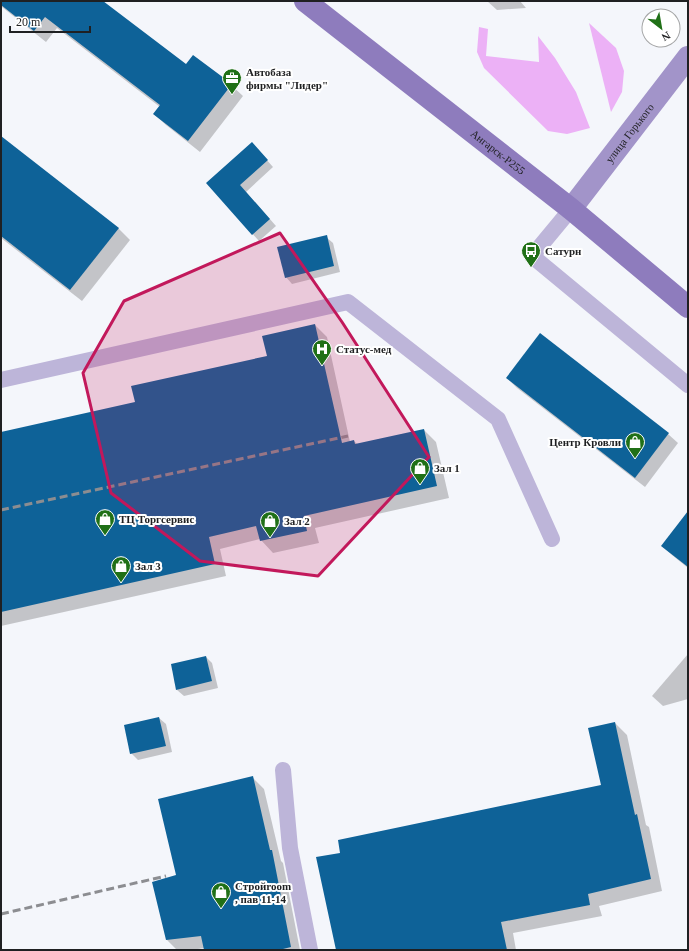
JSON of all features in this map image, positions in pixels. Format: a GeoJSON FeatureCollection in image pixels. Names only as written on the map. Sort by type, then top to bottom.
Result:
{"type":"FeatureCollection","features":[{"type":"Feature","properties":{"kind":"main road","name":"Ангарск-Р255"},"geometry":{"type":"LineString","coordinates":[[305,1],[571,209],[688,307]]}},
{"type":"Feature","properties":{"kind":"street","name":"улица Горького"},"geometry":{"type":"LineString","coordinates":[[571,209],[688,57]]}},
{"type":"Feature","properties":{"kind":"lane"},"geometry":{"type":"LineString","coordinates":[[571,209],[532,256],[688,385]]}},
{"type":"Feature","properties":{"kind":"lane"},"geometry":{"type":"LineString","coordinates":[[1,380],[348,302],[498,419],[552,539]]}},
{"type":"Feature","properties":{"kind":"lane"},"geometry":{"type":"LineString","coordinates":[[283,770],[290,848],[310,950]]}},
{"type":"Feature","properties":{"kind":"highlighted area"},"geometry":{"type":"Polygon","coordinates":[[[280,233],[342,322],[429,457],[318,576],[200,561],[111,493],[83,373],[124,301],[280,233]]]}},
{"type":"Feature","properties":{"kind":"shaded area"},"geometry":{"type":"Polygon","coordinates":[[[589,23],[616,48],[624,71],[622,92],[611,112],[589,23]]]}},
{"type":"Feature","properties":{"kind":"shaded area"},"geometry":{"type":"Polygon","coordinates":[[[479,27],[488,29],[486,56],[539,62],[538,36],[555,58],[576,92],[590,128],[567,134],[548,131],[484,68],[477,52],[479,27]]]}},
{"type":"Feature","properties":{"kind":"building"},"geometry":{"type":"Polygon","coordinates":[[[1,1],[103,1],[186,64],[193,55],[232,84],[188,141],[153,114],[160,105],[45,17],[34,31],[1,5],[1,1]]]}},
{"type":"Feature","properties":{"kind":"building"},"geometry":{"type":"Polygon","coordinates":[[[1,136],[119,228],[70,290],[1,236],[1,136]]]}},
{"type":"Feature","properties":{"kind":"building"},"geometry":{"type":"Polygon","coordinates":[[[252,142],[268,160],[240,185],[270,219],[252,235],[206,183],[252,142]]]}},
{"type":"Feature","properties":{"kind":"building"},"geometry":{"type":"Polygon","coordinates":[[[327,235],[334,266],[285,278],[277,247],[327,235]]]}},
{"type":"Feature","properties":{"kind":"building"},"geometry":{"type":"Polygon","coordinates":[[[315,324],[342,443],[354,440],[355,444],[424,429],[437,486],[304,516],[307,531],[260,541],[256,526],[209,537],[215,564],[1,612],[1,432],[135,402],[131,386],[267,356],[262,336],[315,324]]]}},
{"type":"Feature","properties":{"kind":"building"},"geometry":{"type":"Polygon","coordinates":[[[540,333],[669,433],[635,478],[506,378],[540,333]]]}},
{"type":"Feature","properties":{"kind":"building"},"geometry":{"type":"Polygon","coordinates":[[[688,511],[688,567],[661,546],[688,511]]]}},
{"type":"Feature","properties":{"kind":"building"},"geometry":{"type":"Polygon","coordinates":[[[206,656],[212,681],[176,690],[171,664],[206,656]]]}},
{"type":"Feature","properties":{"kind":"building"},"geometry":{"type":"Polygon","coordinates":[[[159,717],[166,746],[130,754],[124,725],[159,717]]]}},
{"type":"Feature","properties":{"kind":"building"},"geometry":{"type":"Polygon","coordinates":[[[615,722],[635,815],[637,814],[651,879],[588,894],[590,905],[501,922],[507,950],[336,950],[316,857],[340,853],[338,840],[601,785],[588,728],[615,722]]]}},
{"type":"Feature","properties":{"kind":"building"},"geometry":{"type":"Polygon","coordinates":[[[253,776],[270,850],[272,850],[291,947],[279,950],[204,950],[201,936],[166,940],[152,882],[176,875],[158,799],[253,776]]]}},
{"type":"Feature","properties":{"kind":"railway"},"geometry":{"type":"LineString","coordinates":[[1,510],[348,436]]}},
{"type":"Feature","properties":{"kind":"railway"},"geometry":{"type":"LineString","coordinates":[[1,914],[166,876]]}},
{"type":"Feature","properties":{"kind":"place","name":"Автобаза фирмы \"Лидер\""},"geometry":{"type":"Point","coordinates":[232,95]}},
{"type":"Feature","properties":{"kind":"place","name":"Сатурн"},"geometry":{"type":"Point","coordinates":[531,268]}},
{"type":"Feature","properties":{"kind":"place","name":"Статус-мед"},"geometry":{"type":"Point","coordinates":[322,366]}},
{"type":"Feature","properties":{"kind":"place","name":"Центр Кровли"},"geometry":{"type":"Point","coordinates":[635,459]}},
{"type":"Feature","properties":{"kind":"place","name":"Зал 1"},"geometry":{"type":"Point","coordinates":[420,485]}},
{"type":"Feature","properties":{"kind":"place","name":"ТЦ Торгсервис"},"geometry":{"type":"Point","coordinates":[105,536]}},
{"type":"Feature","properties":{"kind":"place","name":"Зал 2"},"geometry":{"type":"Point","coordinates":[270,538]}},
{"type":"Feature","properties":{"kind":"place","name":"Зал 3"},"geometry":{"type":"Point","coordinates":[121,583]}},
{"type":"Feature","properties":{"kind":"place","name":"Стройroom , пав 11-14"},"geometry":{"type":"Point","coordinates":[221,909]}}]}
